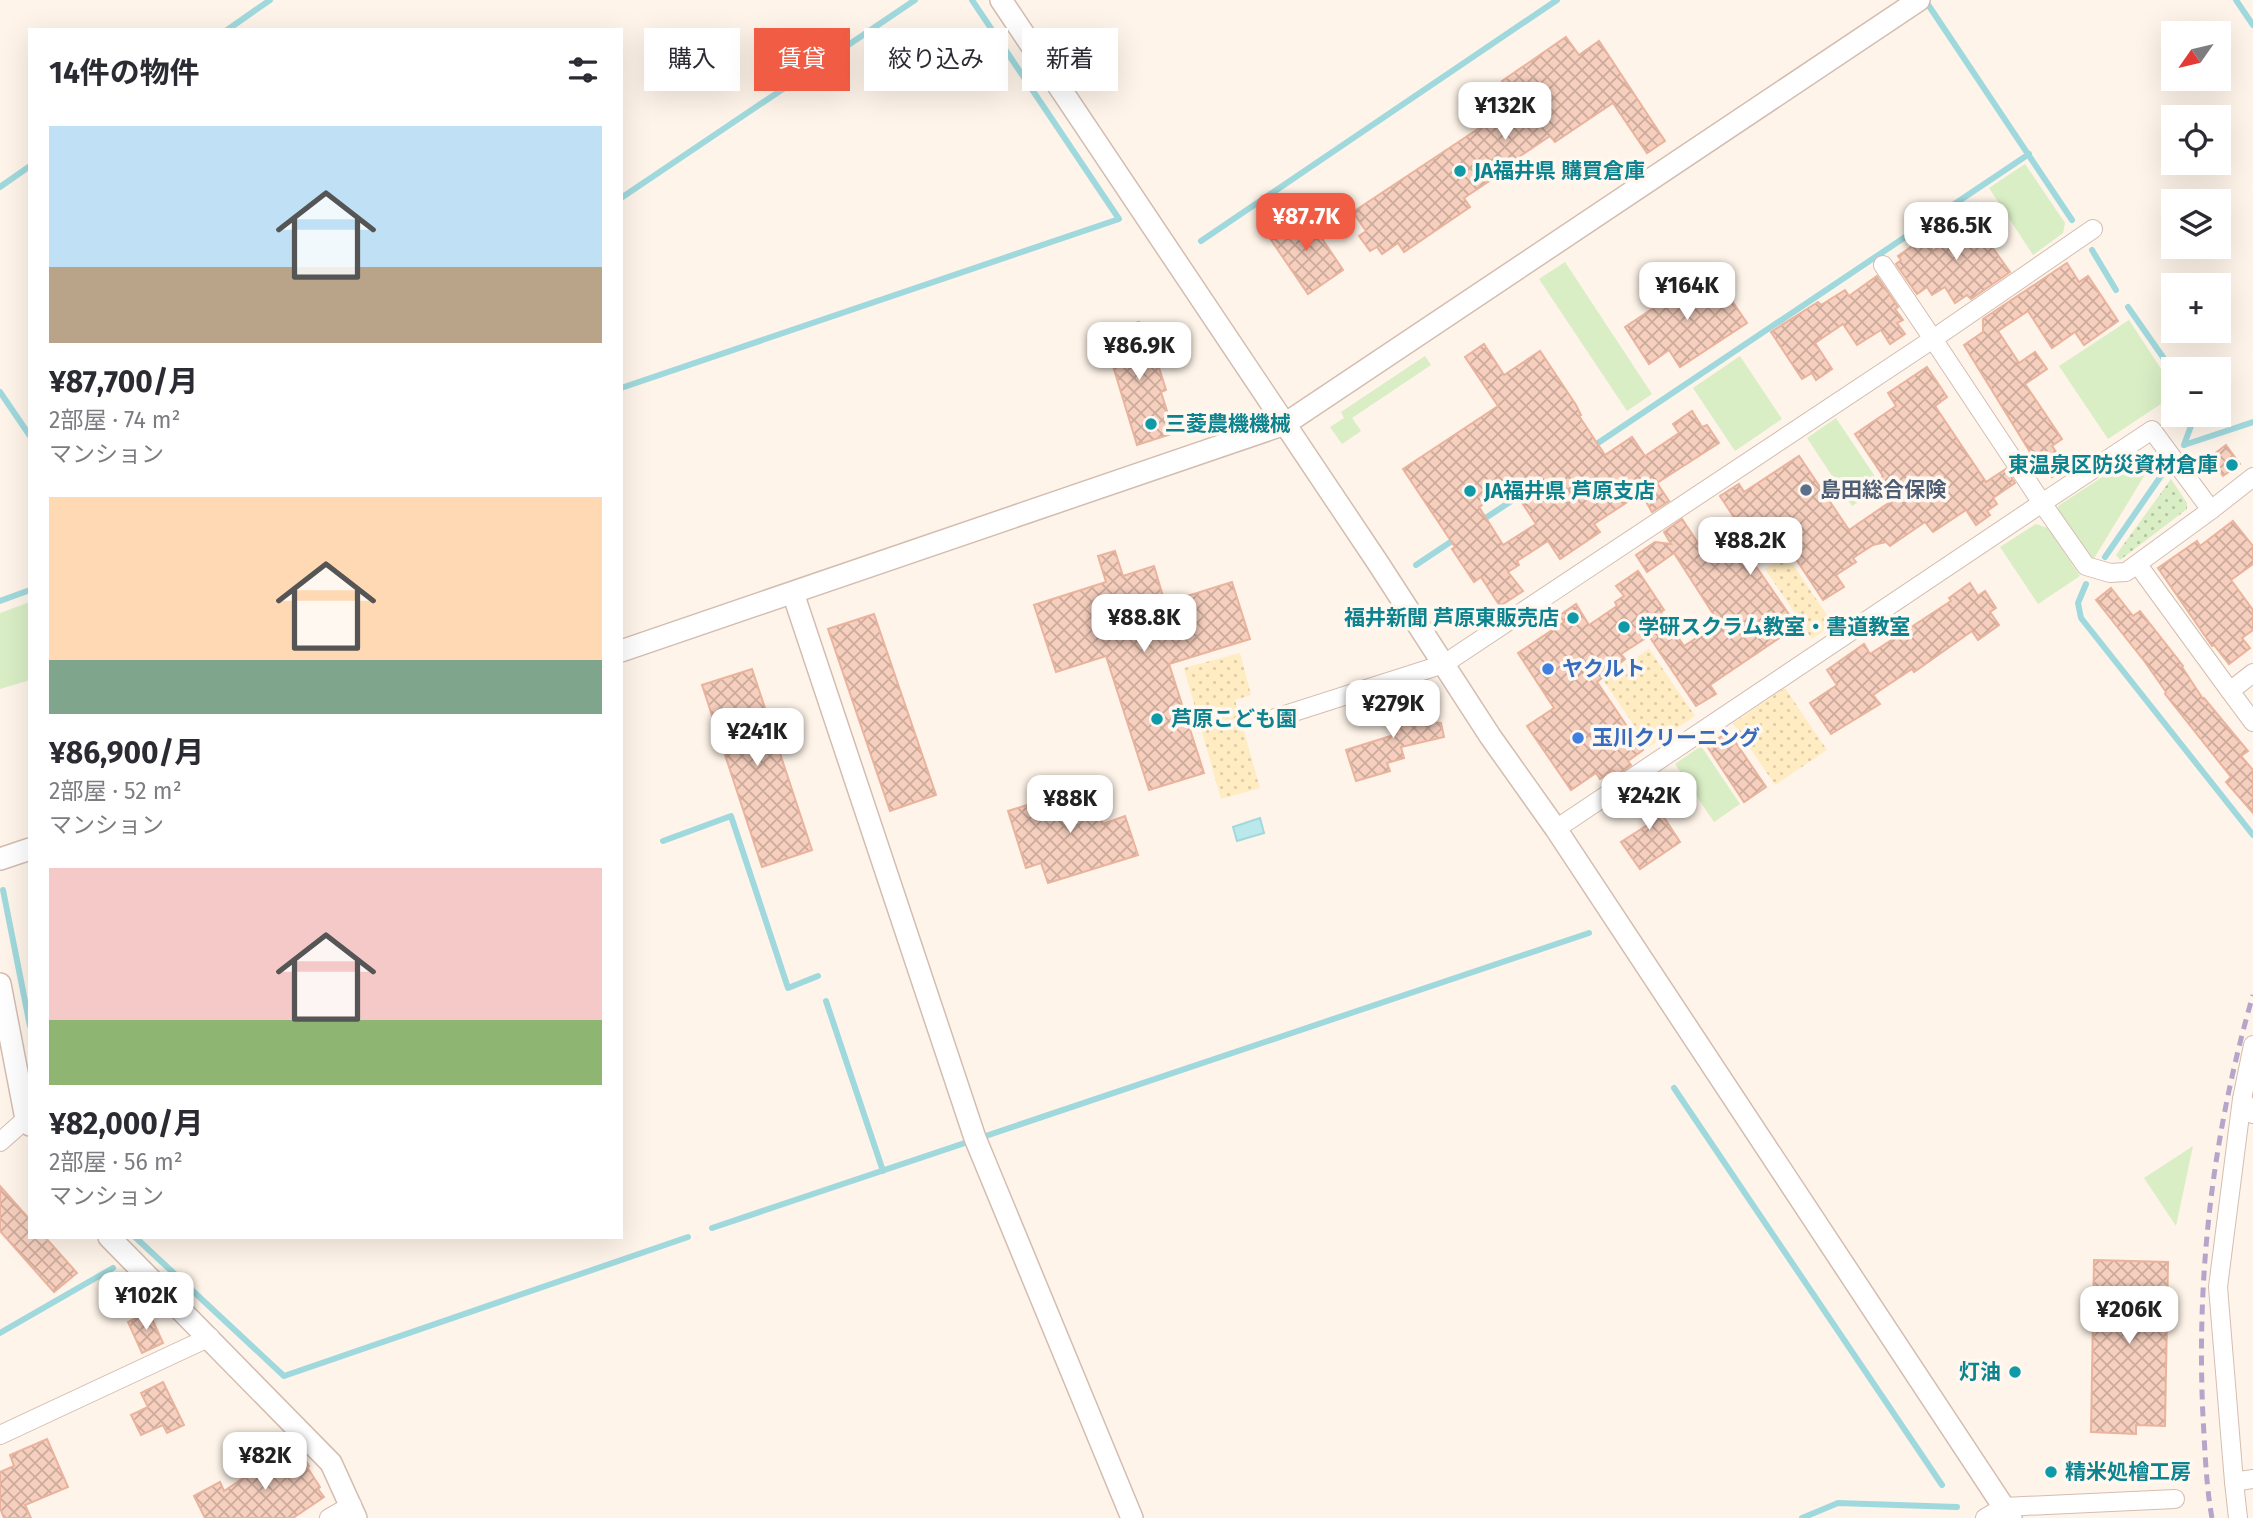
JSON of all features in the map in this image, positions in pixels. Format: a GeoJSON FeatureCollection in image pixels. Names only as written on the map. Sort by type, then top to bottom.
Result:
{"type":"FeatureCollection","features":[{"type":"Feature","properties":{"kind":"street"},"geometry":{"type":"LineString","coordinates":[[1001,0],[1490,736],[1556,829],[2008,1513]]}},
{"type":"Feature","properties":{"kind":"street"},"geometry":{"type":"LineString","coordinates":[[623,651],[1285,424],[1919,0]]}},
{"type":"Feature","properties":{"kind":"street"},"geometry":{"type":"LineString","coordinates":[[1269,720],[1444,664],[1933,340],[2093,229]]}},
{"type":"Feature","properties":{"kind":"street"},"geometry":{"type":"LineString","coordinates":[[1884,265],[2086,566],[2110,573],[2126,572],[2253,477]]}},
{"type":"Feature","properties":{"kind":"street"},"geometry":{"type":"LineString","coordinates":[[1556,829],[2152,430],[2211,510]]}},
{"type":"Feature","properties":{"kind":"street"},"geometry":{"type":"LineString","coordinates":[[2138,565],[2253,722]]}},
{"type":"Feature","properties":{"kind":"street"},"geometry":{"type":"LineString","coordinates":[[793,593],[975,1138],[1132,1518]]}},
{"type":"Feature","properties":{"kind":"street"},"geometry":{"type":"LineString","coordinates":[[2230,691],[2253,673]]}},
{"type":"Feature","properties":{"kind":"street"},"geometry":{"type":"LineString","coordinates":[[0,859],[28,850]]}},
{"type":"Feature","properties":{"kind":"street"},"geometry":{"type":"LineString","coordinates":[[0,984],[28,1122],[0,1142]]}},
{"type":"Feature","properties":{"kind":"street"},"geometry":{"type":"LineString","coordinates":[[2238,1518],[2218,1287],[2242,1099],[2253,1045]]}},
{"type":"Feature","properties":{"kind":"street"},"geometry":{"type":"LineString","coordinates":[[2242,1099],[2253,1114]]}},
{"type":"Feature","properties":{"kind":"street"},"geometry":{"type":"LineString","coordinates":[[111,1239],[331,1463],[354,1512],[329,1518]]}},
{"type":"Feature","properties":{"kind":"street"},"geometry":{"type":"LineString","coordinates":[[0,1434],[210,1337]]}},
{"type":"Feature","properties":{"kind":"street"},"geometry":{"type":"LineString","coordinates":[[2234,1482],[2253,1479]]}},
{"type":"Feature","properties":{"kind":"street"},"geometry":{"type":"LineString","coordinates":[[1985,1518],[2008,1513],[2175,1499]]}},
{"type":"Feature","properties":{"kind":"green space"},"geometry":{"type":"Polygon","coordinates":[[[2025,164],[2065,223],[2063,233],[2033,255],[1989,188],[2025,164]]]}},
{"type":"Feature","properties":{"kind":"green space"},"geometry":{"type":"Polygon","coordinates":[[[1565,262],[1652,394],[1627,411],[1539,279],[1565,262]]]}},
{"type":"Feature","properties":{"kind":"green space"},"geometry":{"type":"Polygon","coordinates":[[[2129,320],[2161,369],[2161,404],[2108,439],[2059,366],[2129,320]]]}},
{"type":"Feature","properties":{"kind":"green space"},"geometry":{"type":"Polygon","coordinates":[[[1425,356],[1431,365],[1352,418],[1361,431],[1342,444],[1330,427],[1344,418],[1341,412],[1425,356]]]}},
{"type":"Feature","properties":{"kind":"green space"},"geometry":{"type":"Polygon","coordinates":[[[1740,356],[1782,419],[1735,451],[1693,388],[1740,356]]]}},
{"type":"Feature","properties":{"kind":"green space"},"geometry":{"type":"Polygon","coordinates":[[[1836,418],[1882,487],[1852,506],[1807,438],[1836,418]]]}},
{"type":"Feature","properties":{"kind":"green space"},"geometry":{"type":"Polygon","coordinates":[[[2139,453],[2155,458],[2093,560],[2081,552],[2070,537],[2061,520],[2058,506],[2139,453]]]}},
{"type":"Feature","properties":{"kind":"green space"},"geometry":{"type":"Polygon","coordinates":[[[2171,479],[2187,503],[2187,509],[2120,560],[2116,555],[2171,479]]]}},
{"type":"Feature","properties":{"kind":"green space"},"geometry":{"type":"Polygon","coordinates":[[[2036,524],[2048,528],[2080,576],[2038,604],[2000,547],[2036,524]]]}},
{"type":"Feature","properties":{"kind":"green space"},"geometry":{"type":"Polygon","coordinates":[[[28,603],[28,681],[0,689],[0,613],[28,603]]]}},
{"type":"Feature","properties":{"kind":"green space"},"geometry":{"type":"Polygon","coordinates":[[[1701,746],[1740,804],[1714,822],[1675,764],[1701,746]]]}},
{"type":"Feature","properties":{"kind":"green space"},"geometry":{"type":"Polygon","coordinates":[[[2193,1146],[2176,1226],[2144,1178],[2193,1146]]]}},
{"type":"Feature","properties":{"kind":"sand"},"geometry":{"type":"Polygon","coordinates":[[[1786,554],[1833,624],[1812,639],[1765,569],[1786,554]]]}},
{"type":"Feature","properties":{"kind":"sand"},"geometry":{"type":"Polygon","coordinates":[[[1649,649],[1695,716],[1649,747],[1603,680],[1649,649]]]}},
{"type":"Feature","properties":{"kind":"sand"},"geometry":{"type":"Polygon","coordinates":[[[1240,653],[1251,695],[1235,700],[1260,788],[1221,799],[1184,668],[1240,653]]]}},
{"type":"Feature","properties":{"kind":"sand"},"geometry":{"type":"Polygon","coordinates":[[[1785,688],[1827,750],[1775,785],[1733,723],[1785,688]]]}},
{"type":"Feature","properties":{"kind":"water"},"geometry":{"type":"Polygon","coordinates":[[[1260,818],[1264,833],[1237,841],[1233,827],[1260,818]]]}},
{"type":"Feature","properties":{"kind":"building"},"geometry":{"type":"Polygon","coordinates":[[[1566,37],[1579,55],[1599,41],[1665,141],[1647,153],[1613,103],[1555,142],[1550,136],[1495,173],[1497,176],[1464,198],[1470,207],[1404,252],[1398,243],[1382,254],[1377,247],[1370,251],[1359,236],[1366,231],[1353,212],[1517,103],[1502,81],[1566,37]]]}},
{"type":"Feature","properties":{"kind":"building"},"geometry":{"type":"Polygon","coordinates":[[[1980,208],[1998,236],[1992,240],[1995,245],[1992,247],[2010,272],[1971,299],[1967,295],[1955,303],[1945,287],[1932,295],[1927,287],[1917,294],[1896,264],[1901,260],[1898,256],[1924,238],[1933,251],[1964,230],[1959,222],[1980,208]]]}},
{"type":"Feature","properties":{"kind":"building"},"geometry":{"type":"Polygon","coordinates":[[[1305,213],[1343,270],[1308,294],[1269,237],[1305,213]]]}},
{"type":"Feature","properties":{"kind":"building"},"geometry":{"type":"Polygon","coordinates":[[[2067,263],[2079,282],[2088,276],[2118,321],[2084,345],[2075,332],[2052,348],[2028,311],[1998,331],[2019,363],[2035,352],[2047,369],[2025,384],[2062,439],[2052,446],[2067,467],[2052,477],[2043,464],[2034,470],[2024,456],[2030,452],[1964,345],[1983,332],[1983,319],[2067,263]]]}},
{"type":"Feature","properties":{"kind":"building"},"geometry":{"type":"Polygon","coordinates":[[[1711,270],[1747,323],[1680,367],[1669,350],[1649,364],[1625,327],[1711,270]]]}},
{"type":"Feature","properties":{"kind":"building"},"geometry":{"type":"Polygon","coordinates":[[[1877,276],[1898,307],[1895,309],[1903,320],[1897,323],[1905,334],[1890,344],[1881,330],[1857,345],[1843,324],[1815,343],[1832,369],[1816,380],[1812,373],[1802,379],[1771,332],[1818,302],[1821,305],[1845,290],[1849,296],[1877,276]]]}},
{"type":"Feature","properties":{"kind":"building"},"geometry":{"type":"Polygon","coordinates":[[[1139,322],[1140,325],[1145,323],[1166,390],[1161,392],[1174,433],[1137,445],[1103,333],[1139,322]]]}},
{"type":"Feature","properties":{"kind":"building"},"geometry":{"type":"Polygon","coordinates":[[[1484,344],[1504,375],[1540,351],[1605,455],[1632,437],[1645,456],[1679,433],[1673,424],[1692,411],[1702,427],[1707,425],[1719,443],[1657,483],[1669,501],[1652,512],[1641,493],[1594,524],[1600,532],[1560,559],[1548,541],[1517,561],[1519,565],[1508,572],[1523,591],[1500,606],[1481,577],[1474,582],[1452,549],[1455,547],[1403,469],[1498,406],[1465,357],[1484,344]],[[1511,486],[1479,507],[1503,545],[1536,524],[1511,486]]]}},
{"type":"Feature","properties":{"kind":"building"},"geometry":{"type":"Polygon","coordinates":[[[1927,367],[1947,397],[1935,406],[1986,482],[2006,469],[2015,483],[1993,498],[1997,504],[1987,511],[1990,515],[1976,525],[1966,510],[1933,532],[1925,522],[1890,546],[1886,542],[1873,545],[1853,558],[1856,562],[1836,575],[1844,587],[1823,600],[1786,544],[1755,565],[1797,626],[1710,685],[1716,694],[1696,706],[1649,636],[1621,654],[1625,659],[1597,682],[1643,750],[1628,761],[1631,765],[1617,775],[1613,770],[1600,779],[1596,773],[1571,790],[1527,726],[1554,708],[1518,653],[1564,622],[1560,615],[1576,604],[1589,625],[1617,606],[1615,602],[1624,596],[1616,586],[1638,571],[1684,646],[1719,623],[1674,553],[1647,572],[1636,555],[1655,542],[1671,544],[1664,532],[1682,519],[1706,555],[1743,531],[1720,496],[1739,484],[1744,492],[1799,456],[1849,530],[1890,502],[1874,482],[1883,476],[1855,434],[1896,406],[1888,393],[1927,367]]]}},
{"type":"Feature","properties":{"kind":"building"},"geometry":{"type":"Polygon","coordinates":[[[2226,445],[2240,464],[2223,476],[2209,458],[2226,445]]]}},
{"type":"Feature","properties":{"kind":"building"},"geometry":{"type":"Polygon","coordinates":[[[2233,521],[2253,546],[2253,564],[2231,580],[2253,610],[2253,630],[2242,638],[2250,648],[2229,664],[2214,645],[2212,646],[2158,568],[2197,541],[2200,546],[2233,521]]]}},
{"type":"Feature","properties":{"kind":"building"},"geometry":{"type":"Polygon","coordinates":[[[1115,551],[1123,576],[1154,566],[1165,603],[1232,582],[1250,639],[1169,664],[1204,773],[1149,790],[1106,656],[1056,672],[1034,605],[1106,582],[1098,556],[1115,551]]]}},
{"type":"Feature","properties":{"kind":"building"},"geometry":{"type":"Polygon","coordinates":[[[1970,583],[1978,596],[1985,591],[1996,608],[1990,612],[1999,625],[1978,640],[1972,631],[1914,672],[1912,669],[1873,695],[1880,704],[1831,734],[1810,703],[1837,685],[1827,670],[1864,644],[1870,654],[1951,601],[1949,598],[1970,583]]]}},
{"type":"Feature","properties":{"kind":"building"},"geometry":{"type":"Polygon","coordinates":[[[2111,588],[2133,616],[2140,611],[2183,666],[2203,699],[2248,751],[2241,756],[2253,770],[2253,813],[2226,782],[2231,777],[2165,694],[2145,662],[2096,600],[2111,588]]]}},
{"type":"Feature","properties":{"kind":"building"},"geometry":{"type":"Polygon","coordinates":[[[874,614],[936,795],[890,811],[828,629],[874,614]]]}},
{"type":"Feature","properties":{"kind":"building"},"geometry":{"type":"Polygon","coordinates":[[[752,669],[812,850],[762,867],[702,685],[752,669]]]}},
{"type":"Feature","properties":{"kind":"building"},"geometry":{"type":"Polygon","coordinates":[[[1407,691],[1416,721],[1441,723],[1444,737],[1401,747],[1404,758],[1387,763],[1390,771],[1356,781],[1346,750],[1397,734],[1386,698],[1407,691]]]}},
{"type":"Feature","properties":{"kind":"building"},"geometry":{"type":"Polygon","coordinates":[[[1725,734],[1732,745],[1736,743],[1766,787],[1744,802],[1707,746],[1725,734]]]}},
{"type":"Feature","properties":{"kind":"building"},"geometry":{"type":"Polygon","coordinates":[[[1090,785],[1103,824],[1125,816],[1138,855],[1048,883],[1041,863],[1026,868],[1008,811],[1090,785]]]}},
{"type":"Feature","properties":{"kind":"building"},"geometry":{"type":"Polygon","coordinates":[[[1643,785],[1680,842],[1640,869],[1621,842],[1649,824],[1629,794],[1643,785]]]}},
{"type":"Feature","properties":{"kind":"building"},"geometry":{"type":"Polygon","coordinates":[[[0,1186],[28,1218],[28,1239],[47,1239],[77,1273],[54,1292],[0,1231],[0,1186]]]}},
{"type":"Feature","properties":{"kind":"building"},"geometry":{"type":"Polygon","coordinates":[[[2094,1260],[2168,1262],[2165,1426],[2136,1425],[2136,1434],[2091,1432],[2094,1260]]]}},
{"type":"Feature","properties":{"kind":"building"},"geometry":{"type":"Polygon","coordinates":[[[149,1312],[163,1343],[142,1353],[128,1322],[149,1312]]]}},
{"type":"Feature","properties":{"kind":"building"},"geometry":{"type":"Polygon","coordinates":[[[163,1382],[184,1425],[167,1433],[163,1425],[141,1435],[131,1415],[148,1407],[141,1393],[163,1382]]]}},
{"type":"Feature","properties":{"kind":"building"},"geometry":{"type":"Polygon","coordinates":[[[47,1439],[68,1487],[25,1505],[31,1518],[4,1518],[0,1508],[0,1472],[14,1466],[10,1455],[47,1439]]]}},
{"type":"Feature","properties":{"kind":"building"},"geometry":{"type":"Polygon","coordinates":[[[297,1447],[324,1497],[293,1518],[205,1518],[194,1496],[220,1482],[224,1491],[273,1458],[275,1461],[297,1447]]]}},
{"type":"Feature","properties":{"kind":"waterway"},"geometry":{"type":"LineString","coordinates":[[230,28],[270,0]]}},
{"type":"Feature","properties":{"kind":"waterway"},"geometry":{"type":"LineString","coordinates":[[623,197],[915,0]]}},
{"type":"Feature","properties":{"kind":"waterway"},"geometry":{"type":"LineString","coordinates":[[623,387],[1119,219],[972,0]]}},
{"type":"Feature","properties":{"kind":"waterway"},"geometry":{"type":"LineString","coordinates":[[1201,241],[1557,0]]}},
{"type":"Feature","properties":{"kind":"waterway"},"geometry":{"type":"LineString","coordinates":[[2236,0],[2253,25]]}},
{"type":"Feature","properties":{"kind":"waterway"},"geometry":{"type":"LineString","coordinates":[[1929,6],[2072,220]]}},
{"type":"Feature","properties":{"kind":"waterway"},"geometry":{"type":"LineString","coordinates":[[1592,447],[2029,154]]}},
{"type":"Feature","properties":{"kind":"waterway"},"geometry":{"type":"LineString","coordinates":[[0,187],[28,167]]}},
{"type":"Feature","properties":{"kind":"waterway"},"geometry":{"type":"LineString","coordinates":[[2092,250],[2116,290]]}},
{"type":"Feature","properties":{"kind":"waterway"},"geometry":{"type":"LineString","coordinates":[[2128,307],[2163,357]]}},
{"type":"Feature","properties":{"kind":"waterway"},"geometry":{"type":"LineString","coordinates":[[0,392],[28,433]]}},
{"type":"Feature","properties":{"kind":"waterway"},"geometry":{"type":"LineString","coordinates":[[2184,445],[2253,422]]}},
{"type":"Feature","properties":{"kind":"waterway"},"geometry":{"type":"LineString","coordinates":[[2184,445],[2191,427]]}},
{"type":"Feature","properties":{"kind":"waterway"},"geometry":{"type":"LineString","coordinates":[[2105,557],[2163,473]]}},
{"type":"Feature","properties":{"kind":"waterway"},"geometry":{"type":"LineString","coordinates":[[1481,521],[1525,492]]}},
{"type":"Feature","properties":{"kind":"waterway"},"geometry":{"type":"LineString","coordinates":[[1416,565],[1458,537]]}},
{"type":"Feature","properties":{"kind":"waterway"},"geometry":{"type":"LineString","coordinates":[[2086,584],[2078,603],[2081,618],[2253,835]]}},
{"type":"Feature","properties":{"kind":"waterway"},"geometry":{"type":"LineString","coordinates":[[0,601],[28,591]]}},
{"type":"Feature","properties":{"kind":"waterway"},"geometry":{"type":"LineString","coordinates":[[663,841],[731,816],[788,988],[818,976]]}},
{"type":"Feature","properties":{"kind":"waterway"},"geometry":{"type":"LineString","coordinates":[[3,890],[28,1016]]}},
{"type":"Feature","properties":{"kind":"waterway"},"geometry":{"type":"LineString","coordinates":[[712,1228],[1589,933]]}},
{"type":"Feature","properties":{"kind":"waterway"},"geometry":{"type":"LineString","coordinates":[[826,1001],[883,1171]]}},
{"type":"Feature","properties":{"kind":"waterway"},"geometry":{"type":"LineString","coordinates":[[1674,1088],[1942,1485]]}},
{"type":"Feature","properties":{"kind":"waterway"},"geometry":{"type":"LineString","coordinates":[[137,1239],[284,1376],[688,1237]]}},
{"type":"Feature","properties":{"kind":"waterway"},"geometry":{"type":"LineString","coordinates":[[0,1333],[113,1268]]}},
{"type":"Feature","properties":{"kind":"waterway"},"geometry":{"type":"LineString","coordinates":[[1802,1518],[1838,1503],[1957,1507]]}},
{"type":"Feature","properties":{"kind":"railway"},"geometry":{"type":"LineString","coordinates":[[2212,1518],[2206,1468],[2201,1363],[2205,1257],[2210,1204],[2227,1099],[2253,995]]}},
{"type":"Feature","properties":{"kind":"place","name":"JA福井県 購買倉庫"},"geometry":{"type":"Point","coordinates":[1460,171]}},
{"type":"Feature","properties":{"kind":"place","name":"三菱農機機械"},"geometry":{"type":"Point","coordinates":[1151,424]}},
{"type":"Feature","properties":{"kind":"place","name":"東温泉区防災資材倉庫"},"geometry":{"type":"Point","coordinates":[2232,465]}},
{"type":"Feature","properties":{"kind":"place","name":"島田総合保険"},"geometry":{"type":"Point","coordinates":[1806,490]}},
{"type":"Feature","properties":{"kind":"place","name":"JA福井県 芦原支店"},"geometry":{"type":"Point","coordinates":[1470,491]}},
{"type":"Feature","properties":{"kind":"place","name":"福井新聞 芦原東販売店"},"geometry":{"type":"Point","coordinates":[1573,618]}},
{"type":"Feature","properties":{"kind":"place","name":"学研スクラム教室・書道教室"},"geometry":{"type":"Point","coordinates":[1624,627]}},
{"type":"Feature","properties":{"kind":"place","name":"ヤクルト"},"geometry":{"type":"Point","coordinates":[1548,669]}},
{"type":"Feature","properties":{"kind":"place","name":"芦原こども園"},"geometry":{"type":"Point","coordinates":[1157,719]}},
{"type":"Feature","properties":{"kind":"place","name":"玉川クリーニング"},"geometry":{"type":"Point","coordinates":[1578,738]}},
{"type":"Feature","properties":{"kind":"place","name":"灯油"},"geometry":{"type":"Point","coordinates":[2015,1372]}},
{"type":"Feature","properties":{"kind":"place","name":"精米処檜工房"},"geometry":{"type":"Point","coordinates":[2051,1472]}}]}
